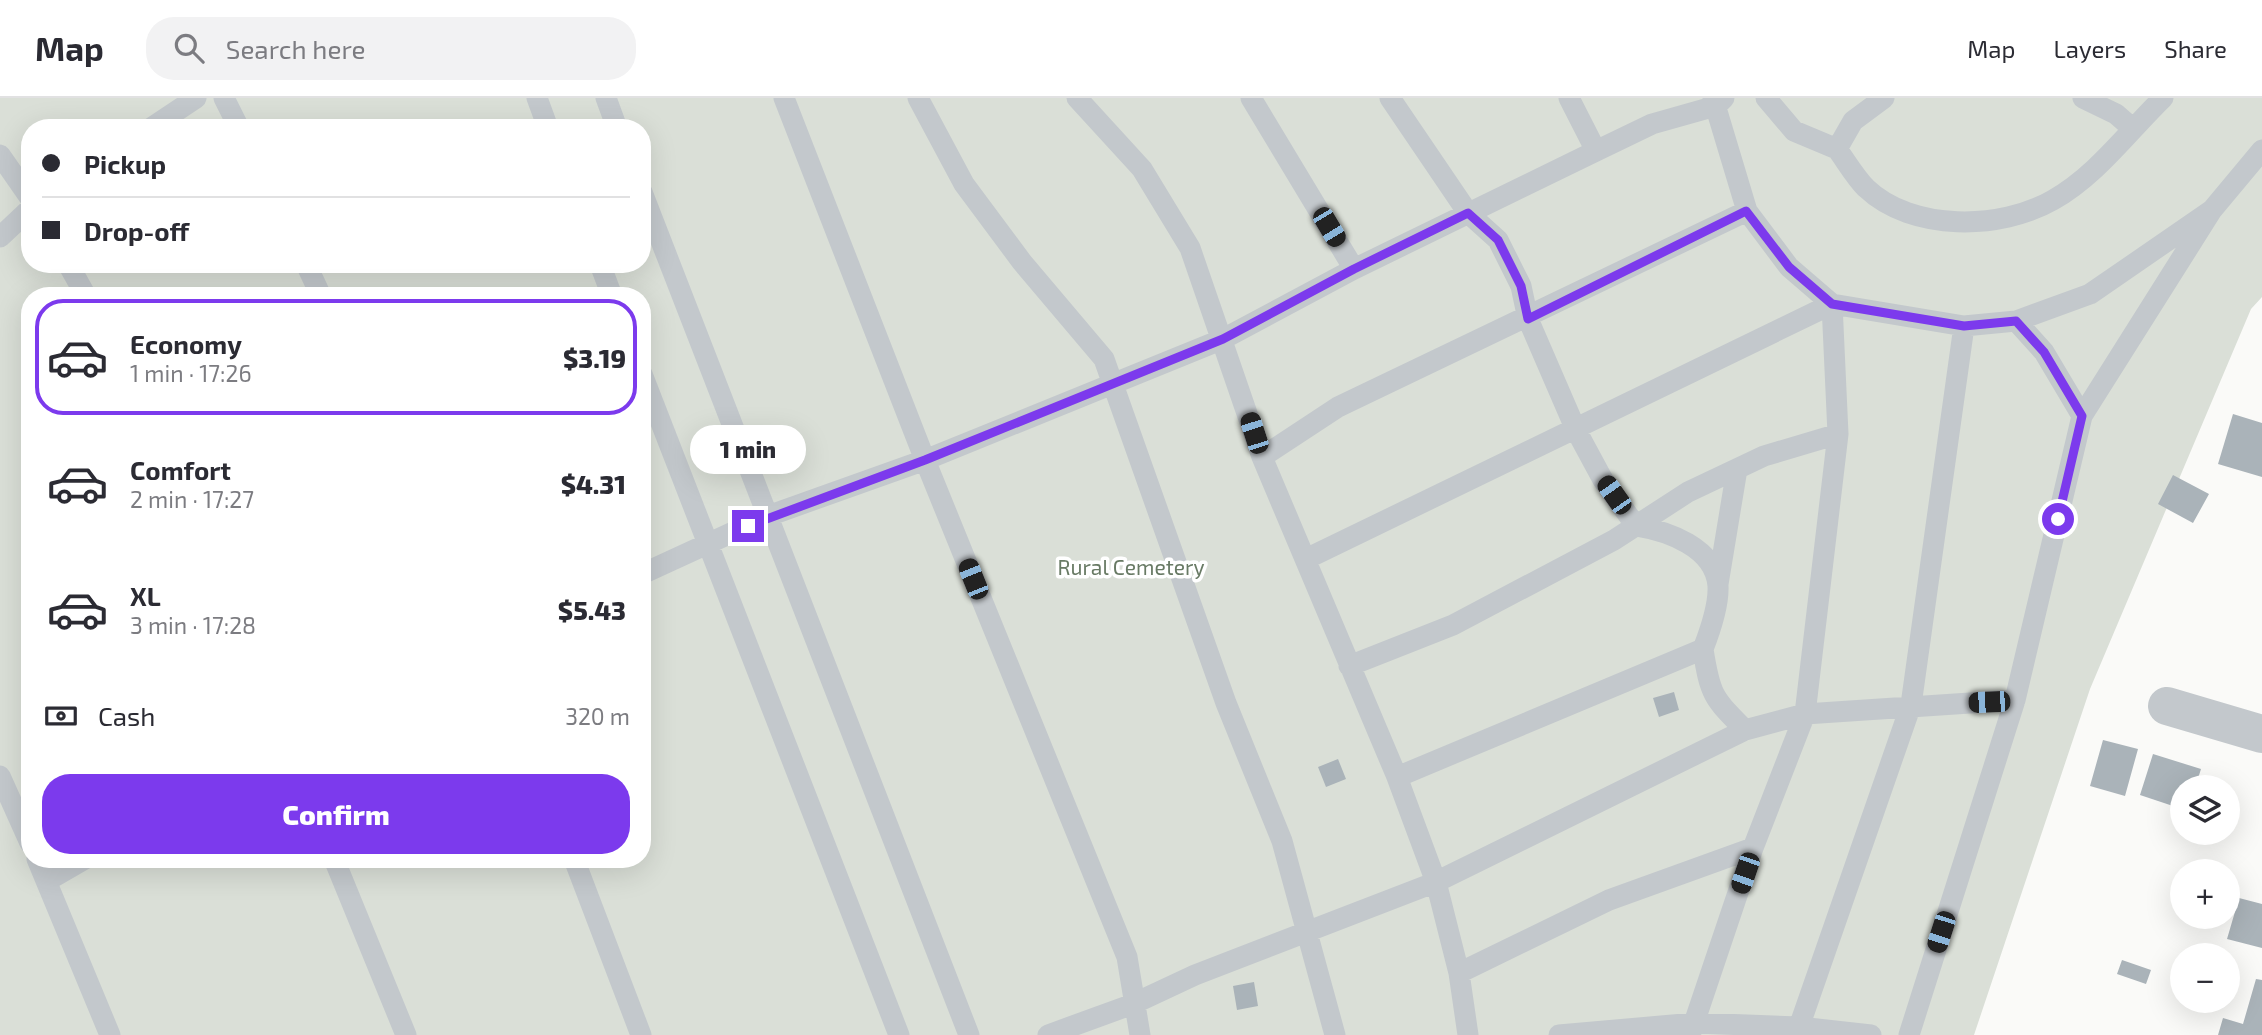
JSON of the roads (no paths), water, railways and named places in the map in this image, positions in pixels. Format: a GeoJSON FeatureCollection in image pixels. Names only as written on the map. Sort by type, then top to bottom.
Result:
{"type":"FeatureCollection","features":[{"type":"Feature","properties":{"kind":"street"},"geometry":{"type":"LineString","coordinates":[[2167,706],[2262,734]]}},
{"type":"Feature","properties":{"kind":"lane"},"geometry":{"type":"LineString","coordinates":[[164,119],[196,98]]}},
{"type":"Feature","properties":{"kind":"lane"},"geometry":{"type":"LineString","coordinates":[[224,98],[234,119]]}},
{"type":"Feature","properties":{"kind":"lane"},"geometry":{"type":"LineString","coordinates":[[537,98],[545,119]]}},
{"type":"Feature","properties":{"kind":"lane"},"geometry":{"type":"LineString","coordinates":[[606,98],[614,119]]}},
{"type":"Feature","properties":{"kind":"lane"},"geometry":{"type":"LineString","coordinates":[[784,98],[925,460],[1127,957],[1140,1035]]}},
{"type":"Feature","properties":{"kind":"lane"},"geometry":{"type":"LineString","coordinates":[[918,98],[964,184],[1022,262],[1104,359],[1227,703],[1282,841],[1335,1035]]}},
{"type":"Feature","properties":{"kind":"lane"},"geometry":{"type":"LineString","coordinates":[[1077,98],[1142,169],[1191,248],[1262,457],[1397,777],[1436,882],[1459,973],[1468,1035]]}},
{"type":"Feature","properties":{"kind":"lane"},"geometry":{"type":"LineString","coordinates":[[1251,98],[1354,269]]}},
{"type":"Feature","properties":{"kind":"lane"},"geometry":{"type":"LineString","coordinates":[[1390,98],[1468,213],[1498,240],[1521,286],[1528,319],[1576,430],[1603,480],[1636,526],[1666,531],[1706,557],[1718,584]]}},
{"type":"Feature","properties":{"kind":"lane"},"geometry":{"type":"LineString","coordinates":[[1569,98],[1596,151]]}},
{"type":"Feature","properties":{"kind":"lane"},"geometry":{"type":"LineString","coordinates":[[1766,98],[1794,131],[1837,149],[1866,188],[1894,208],[1928,218],[1961,221],[2012,217],[2054,200],[2096,167],[2163,98]]}},
{"type":"Feature","properties":{"kind":"lane"},"geometry":{"type":"LineString","coordinates":[[1837,149],[1853,121],[1884,98]]}},
{"type":"Feature","properties":{"kind":"lane"},"geometry":{"type":"LineString","coordinates":[[2082,98],[2116,114],[2132,128]]}},
{"type":"Feature","properties":{"kind":"lane"},"geometry":{"type":"LineString","coordinates":[[651,570],[768,516],[925,460],[1223,339],[1354,269],[1652,124],[1718,101],[1746,211],[1789,267],[1832,304],[1964,326],[2016,321],[2090,294],[2213,210]]}},
{"type":"Feature","properties":{"kind":"lane"},"geometry":{"type":"LineString","coordinates":[[1909,1035],[2015,700],[2082,416],[2213,210],[2262,150]]}},
{"type":"Feature","properties":{"kind":"lane"},"geometry":{"type":"LineString","coordinates":[[0,155],[21,185]]}},
{"type":"Feature","properties":{"kind":"lane"},"geometry":{"type":"LineString","coordinates":[[1262,457],[1338,407],[1528,319],[1746,211]]}},
{"type":"Feature","properties":{"kind":"lane"},"geometry":{"type":"LineString","coordinates":[[651,215],[969,1035]]}},
{"type":"Feature","properties":{"kind":"lane"},"geometry":{"type":"LineString","coordinates":[[0,237],[21,217]]}},
{"type":"Feature","properties":{"kind":"lane"},"geometry":{"type":"LineString","coordinates":[[1306,559],[1832,304]]}},
{"type":"Feature","properties":{"kind":"lane"},"geometry":{"type":"LineString","coordinates":[[1693,1029],[1753,848],[1805,714],[1838,434],[1832,304]]}},
{"type":"Feature","properties":{"kind":"lane"},"geometry":{"type":"LineString","coordinates":[[2016,321],[2044,352],[2082,416]]}},
{"type":"Feature","properties":{"kind":"lane"},"geometry":{"type":"LineString","coordinates":[[1799,1027],[1911,705],[1964,326]]}},
{"type":"Feature","properties":{"kind":"lane"},"geometry":{"type":"LineString","coordinates":[[651,398],[899,1035]]}},
{"type":"Feature","properties":{"kind":"lane"},"geometry":{"type":"LineString","coordinates":[[1349,666],[1453,625],[1636,526],[1689,492],[1764,456],[1838,434]]}},
{"type":"Feature","properties":{"kind":"lane"},"geometry":{"type":"LineString","coordinates":[[1737,469],[1711,628],[1703,649],[1709,687],[1723,709],[1745,730]]}},
{"type":"Feature","properties":{"kind":"lane"},"geometry":{"type":"LineString","coordinates":[[1397,777],[1703,649]]}},
{"type":"Feature","properties":{"kind":"lane"},"geometry":{"type":"LineString","coordinates":[[1048,1035],[1133,1004],[1195,975],[1436,882],[1745,730],[1805,714],[2015,700]]}},
{"type":"Feature","properties":{"kind":"lane"},"geometry":{"type":"LineString","coordinates":[[0,776],[21,823]]}},
{"type":"Feature","properties":{"kind":"lane"},"geometry":{"type":"LineString","coordinates":[[1459,973],[1609,900],[1753,848]]}},
{"type":"Feature","properties":{"kind":"lane"},"geometry":{"type":"LineString","coordinates":[[41,868],[110,1035]]}},
{"type":"Feature","properties":{"kind":"lane"},"geometry":{"type":"LineString","coordinates":[[47,881],[69,868]]}},
{"type":"Feature","properties":{"kind":"lane"},"geometry":{"type":"LineString","coordinates":[[338,868],[406,1035]]}},
{"type":"Feature","properties":{"kind":"lane"},"geometry":{"type":"LineString","coordinates":[[577,868],[641,1035]]}},
{"type":"Feature","properties":{"kind":"lane"},"geometry":{"type":"LineString","coordinates":[[1559,1035],[1799,1027],[1871,1035]]}},
{"type":"Feature","properties":{"kind":"park label","name":"Rural Cemetery"},"geometry":{"type":"Point","coordinates":[1131,566]}}]}
